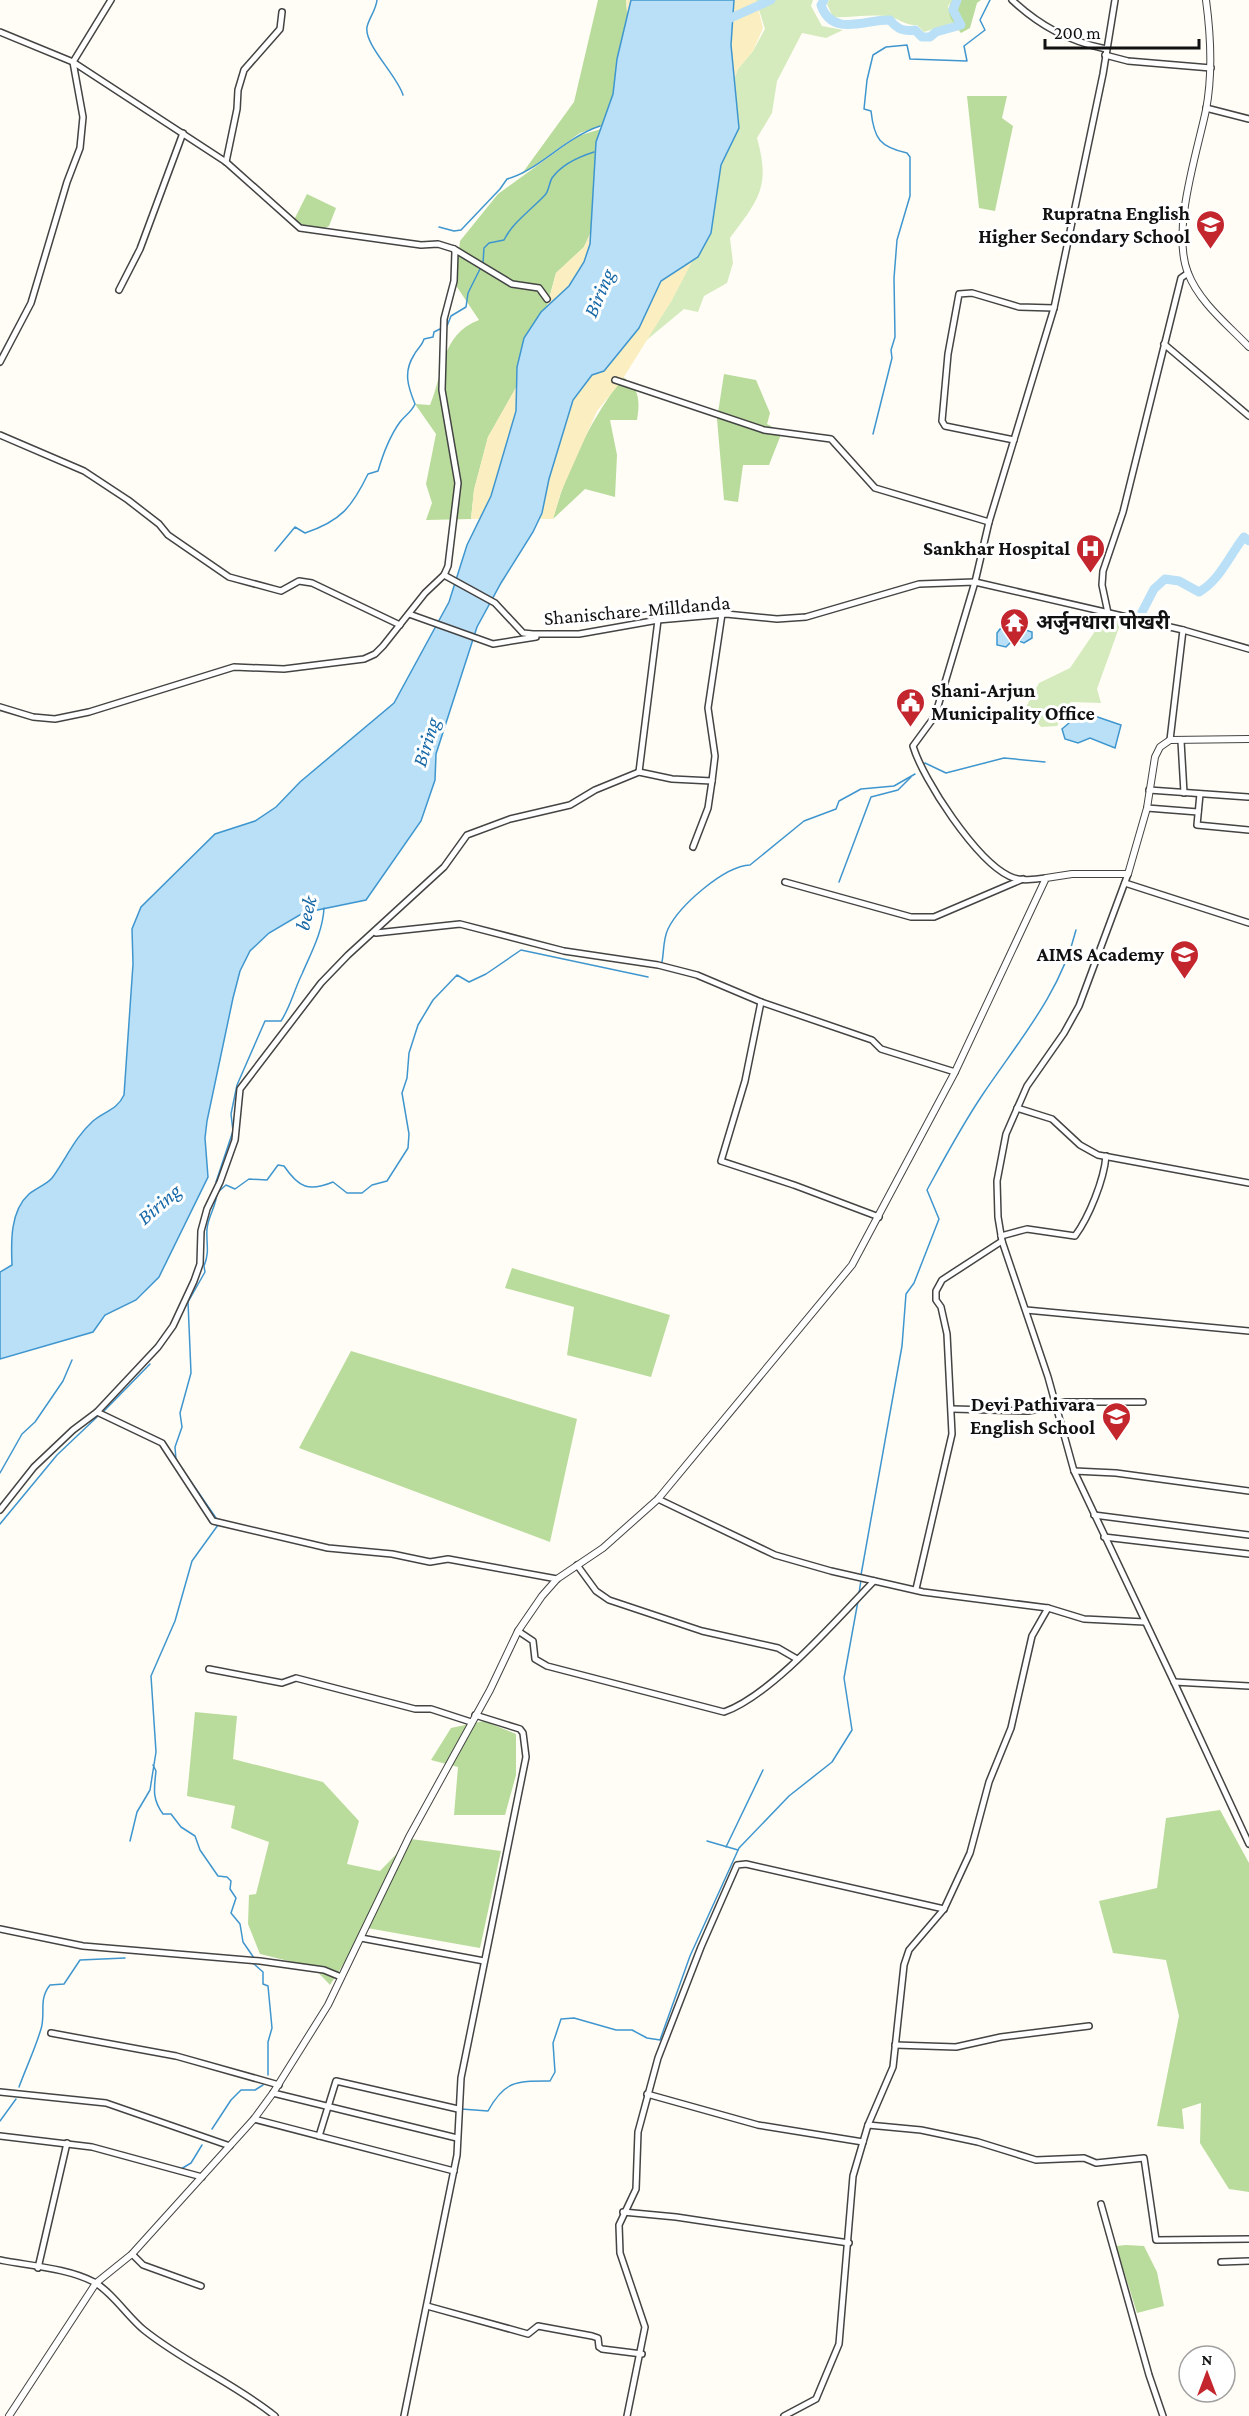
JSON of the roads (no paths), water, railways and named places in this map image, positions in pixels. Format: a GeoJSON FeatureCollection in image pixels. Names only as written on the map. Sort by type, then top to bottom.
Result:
{"type":"FeatureCollection","features":[{"type":"Feature","properties":{"kind":"street"},"geometry":{"type":"LineString","coordinates":[[0,362],[31,303],[66,182],[80,148],[83,117],[73,62],[111,0]]}},
{"type":"Feature","properties":{"kind":"street"},"geometry":{"type":"LineString","coordinates":[[1012,0],[1031,18],[1053,32],[1128,61],[1211,68]]}},
{"type":"Feature","properties":{"kind":"street"},"geometry":{"type":"LineString","coordinates":[[1115,0],[1103,74],[1054,308],[989,522],[975,582],[934,716],[913,746],[919,765],[952,818],[985,856],[1009,876],[1023,879],[1072,874],[1128,874]]}},
{"type":"Feature","properties":{"kind":"street"},"geometry":{"type":"LineString","coordinates":[[1206,0],[1212,47],[1211,68],[1206,108],[1185,204],[1185,260],[1188,273],[1197,290],[1249,347]]}},
{"type":"Feature","properties":{"kind":"street"},"geometry":{"type":"LineString","coordinates":[[226,162],[237,109],[238,90],[244,70],[280,29],[282,12]]}},
{"type":"Feature","properties":{"kind":"street"},"geometry":{"type":"LineString","coordinates":[[0,32],[73,62],[183,133],[226,162],[300,228],[421,245],[438,244],[454,249],[512,284],[539,288],[547,299]]}},
{"type":"Feature","properties":{"kind":"street"},"geometry":{"type":"LineString","coordinates":[[1206,108],[1249,119]]}},
{"type":"Feature","properties":{"kind":"street"},"geometry":{"type":"LineString","coordinates":[[119,290],[140,249],[183,133]]}},
{"type":"Feature","properties":{"kind":"street"},"geometry":{"type":"LineString","coordinates":[[0,707],[33,717],[55,719],[89,712],[234,667],[284,669],[315,663],[354,662],[375,654],[425,593],[444,575],[448,566],[458,483],[442,390],[444,319],[454,281],[457,259],[454,249]]}},
{"type":"Feature","properties":{"kind":"street"},"geometry":{"type":"LineString","coordinates":[[1108,613],[1102,585],[1103,571],[1124,512],[1181,278],[1188,273]]}},
{"type":"Feature","properties":{"kind":"street"},"geometry":{"type":"LineString","coordinates":[[1014,440],[945,426],[942,421],[948,354],[959,294],[972,293],[1020,307],[1054,308]]}},
{"type":"Feature","properties":{"kind":"street"},"geometry":{"type":"LineString","coordinates":[[1164,344],[1249,416]]}},
{"type":"Feature","properties":{"kind":"street"},"geometry":{"type":"LineString","coordinates":[[615,380],[764,430],[831,439],[875,488],[989,522]]}},
{"type":"Feature","properties":{"kind":"street"},"geometry":{"type":"LineString","coordinates":[[0,435],[84,471],[128,500],[159,524],[168,535],[229,577],[281,591],[304,580],[400,626]]}},
{"type":"Feature","properties":{"kind":"street","name":"Shanischare-Milldanda"},"geometry":{"type":"LineString","coordinates":[[444,575],[451,581],[495,603],[523,633],[579,634],[658,620],[722,614],[777,619],[806,617],[919,584],[975,582],[1184,630],[1249,649]]}},
{"type":"Feature","properties":{"kind":"street"},"geometry":{"type":"LineString","coordinates":[[409,614],[493,644],[546,634]]}},
{"type":"Feature","properties":{"kind":"street"},"geometry":{"type":"LineString","coordinates":[[693,847],[708,808],[712,781],[715,756],[708,708],[722,614]]}},
{"type":"Feature","properties":{"kind":"street"},"geometry":{"type":"LineString","coordinates":[[639,772],[658,620]]}},
{"type":"Feature","properties":{"kind":"street"},"geometry":{"type":"LineString","coordinates":[[1170,740],[1184,630]]}},
{"type":"Feature","properties":{"kind":"street"},"geometry":{"type":"LineString","coordinates":[[1249,740],[1170,740],[1160,747],[1155,757],[1147,808],[1125,884],[1079,1006],[1065,1033],[1027,1086],[1017,1108],[1003,1145],[997,1181],[1001,1238],[1057,1405],[1074,1471],[1249,1844]]}},
{"type":"Feature","properties":{"kind":"street"},"geometry":{"type":"LineString","coordinates":[[1181,741],[1184,793]]}},
{"type":"Feature","properties":{"kind":"street"},"geometry":{"type":"LineString","coordinates":[[0,1510],[34,1467],[73,1430],[97,1412],[145,1362],[168,1333],[200,1264],[201,1231],[207,1209],[220,1182],[235,1140],[240,1089],[321,983],[348,955],[375,933],[444,867],[467,836],[510,819],[570,805],[595,790],[639,772],[672,779],[712,781]]}},
{"type":"Feature","properties":{"kind":"street"},"geometry":{"type":"LineString","coordinates":[[1149,790],[1248,797]]}},
{"type":"Feature","properties":{"kind":"street"},"geometry":{"type":"LineString","coordinates":[[1200,794],[1197,825],[1249,830]]}},
{"type":"Feature","properties":{"kind":"street"},"geometry":{"type":"LineString","coordinates":[[1147,808],[1198,812]]}},
{"type":"Feature","properties":{"kind":"street"},"geometry":{"type":"LineString","coordinates":[[9,2416],[96,2283],[132,2254],[254,2119],[279,2085],[328,2005],[409,1837],[490,1690],[518,1631],[557,1579],[603,1548],[658,1498],[852,1265],[955,1072],[1046,878]]}},
{"type":"Feature","properties":{"kind":"street"},"geometry":{"type":"LineString","coordinates":[[785,882],[911,917],[941,914],[1023,879]]}},
{"type":"Feature","properties":{"kind":"street"},"geometry":{"type":"LineString","coordinates":[[1125,884],[1249,923]]}},
{"type":"Feature","properties":{"kind":"street"},"geometry":{"type":"LineString","coordinates":[[375,933],[460,924],[564,951],[667,967],[698,975],[761,1002],[872,1040],[882,1049],[955,1072]]}},
{"type":"Feature","properties":{"kind":"street"},"geometry":{"type":"LineString","coordinates":[[761,1002],[745,1081],[721,1161],[879,1217]]}},
{"type":"Feature","properties":{"kind":"street"},"geometry":{"type":"LineString","coordinates":[[1017,1108],[1052,1119],[1089,1151],[1249,1183]]}},
{"type":"Feature","properties":{"kind":"street"},"geometry":{"type":"LineString","coordinates":[[916,1589],[948,1461],[952,1409],[947,1334],[941,1307],[936,1300],[936,1291],[942,1280],[1001,1238],[1027,1229],[1075,1236],[1082,1226],[1100,1184],[1106,1156]]}},
{"type":"Feature","properties":{"kind":"street"},"geometry":{"type":"LineString","coordinates":[[1026,1310],[1249,1331]]}},
{"type":"Feature","properties":{"kind":"street"},"geometry":{"type":"LineString","coordinates":[[952,1409],[1028,1411],[1066,1401],[1143,1402]]}},
{"type":"Feature","properties":{"kind":"street"},"geometry":{"type":"LineString","coordinates":[[97,1412],[162,1443],[213,1521],[328,1548],[392,1554],[430,1562],[448,1559],[557,1579]]}},
{"type":"Feature","properties":{"kind":"street"},"geometry":{"type":"LineString","coordinates":[[1074,1471],[1116,1473],[1249,1491]]}},
{"type":"Feature","properties":{"kind":"street"},"geometry":{"type":"LineString","coordinates":[[658,1498],[775,1556],[874,1581],[1048,1608],[1084,1619],[1145,1622]]}},
{"type":"Feature","properties":{"kind":"street"},"geometry":{"type":"LineString","coordinates":[[1094,1515],[1249,1535]]}},
{"type":"Feature","properties":{"kind":"street"},"geometry":{"type":"LineString","coordinates":[[1104,1537],[1249,1554]]}},
{"type":"Feature","properties":{"kind":"street"},"geometry":{"type":"LineString","coordinates":[[577,1565],[596,1591],[609,1600],[702,1631],[778,1648],[797,1659]]}},
{"type":"Feature","properties":{"kind":"street"},"geometry":{"type":"LineString","coordinates":[[518,1631],[533,1641],[535,1659],[548,1666],[724,1712],[739,1707],[797,1659],[874,1581]]}},
{"type":"Feature","properties":{"kind":"street"},"geometry":{"type":"LineString","coordinates":[[784,2416],[816,2399],[839,2344],[853,2176],[868,2125],[893,2067],[899,1995],[909,1950],[944,1910],[970,1853],[989,1782],[1011,1728],[1032,1636],[1048,1608]]}},
{"type":"Feature","properties":{"kind":"street"},"geometry":{"type":"LineString","coordinates":[[209,1669],[282,1683],[296,1678],[414,1710],[431,1709],[471,1722]]}},
{"type":"Feature","properties":{"kind":"street"},"geometry":{"type":"LineString","coordinates":[[1174,1682],[1249,1686]]}},
{"type":"Feature","properties":{"kind":"street"},"geometry":{"type":"LineString","coordinates":[[404,2416],[454,2170],[461,2078],[526,1757],[523,1733],[520,1729],[475,1715]]}},
{"type":"Feature","properties":{"kind":"street"},"geometry":{"type":"LineString","coordinates":[[627,2416],[642,2354],[645,2327],[620,2253],[619,2225],[638,2180],[636,2148],[646,2094],[701,1947],[737,1865],[746,1864],[944,1910]]}},
{"type":"Feature","properties":{"kind":"street"},"geometry":{"type":"LineString","coordinates":[[0,1929],[83,1946],[260,1961],[324,1970],[342,1977]]}},
{"type":"Feature","properties":{"kind":"street"},"geometry":{"type":"LineString","coordinates":[[361,1938],[484,1961]]}},
{"type":"Feature","properties":{"kind":"street"},"geometry":{"type":"LineString","coordinates":[[895,2045],[956,2047],[1001,2037],[1089,2026]]}},
{"type":"Feature","properties":{"kind":"street"},"geometry":{"type":"LineString","coordinates":[[51,2033],[176,2056],[279,2085]]}},
{"type":"Feature","properties":{"kind":"street"},"geometry":{"type":"LineString","coordinates":[[319,2136],[334,2084],[339,2081],[458,2109]]}},
{"type":"Feature","properties":{"kind":"street"},"geometry":{"type":"LineString","coordinates":[[0,2092],[106,2103],[230,2146]]}},
{"type":"Feature","properties":{"kind":"street"},"geometry":{"type":"LineString","coordinates":[[273,2093],[456,2138]]}},
{"type":"Feature","properties":{"kind":"street"},"geometry":{"type":"LineString","coordinates":[[646,2094],[758,2125],[863,2142]]}},
{"type":"Feature","properties":{"kind":"street"},"geometry":{"type":"LineString","coordinates":[[254,2119],[454,2170]]}},
{"type":"Feature","properties":{"kind":"street"},"geometry":{"type":"LineString","coordinates":[[868,2125],[921,2130],[978,2142],[1036,2160],[1084,2158],[1096,2163],[1144,2158],[1156,2240],[1249,2239]]}},
{"type":"Feature","properties":{"kind":"street"},"geometry":{"type":"LineString","coordinates":[[0,2136],[67,2143],[163,2165],[202,2177]]}},
{"type":"Feature","properties":{"kind":"street"},"geometry":{"type":"LineString","coordinates":[[38,2268],[67,2143]]}},
{"type":"Feature","properties":{"kind":"street"},"geometry":{"type":"LineString","coordinates":[[1101,2204],[1149,2375],[1163,2416]]}},
{"type":"Feature","properties":{"kind":"street"},"geometry":{"type":"LineString","coordinates":[[623,2212],[676,2217],[849,2243]]}},
{"type":"Feature","properties":{"kind":"street"},"geometry":{"type":"LineString","coordinates":[[132,2254],[151,2269],[201,2286]]}},
{"type":"Feature","properties":{"kind":"street"},"geometry":{"type":"LineString","coordinates":[[0,2260],[79,2276],[96,2283],[143,2329],[186,2360],[247,2393],[275,2416]]}},
{"type":"Feature","properties":{"kind":"street"},"geometry":{"type":"LineString","coordinates":[[1221,2262],[1249,2261]]}},
{"type":"Feature","properties":{"kind":"street"},"geometry":{"type":"LineString","coordinates":[[427,2306],[528,2334],[538,2326],[592,2336],[598,2338],[599,2347],[602,2349],[642,2354]]}},
{"type":"Feature","properties":{"kind":"water","name":"Biring"},"geometry":{"type":"Polygon","coordinates":[[[631,0],[734,0],[731,45],[739,128],[721,165],[711,233],[698,257],[661,281],[639,328],[604,371],[592,375],[573,400],[549,479],[542,513],[477,627],[436,754],[435,780],[421,821],[366,900],[303,913],[269,933],[250,951],[240,971],[233,998],[207,1121],[205,1138],[208,1177],[159,1277],[136,1300],[105,1315],[93,1332],[0,1359],[0,1272],[12,1265],[13,1227],[18,1209],[29,1194],[52,1178],[87,1127],[114,1107],[124,1095],[133,964],[132,929],[141,907],[215,834],[255,821],[276,807],[300,782],[394,703],[449,602],[467,545],[491,496],[516,411],[517,367],[524,338],[541,312],[569,286],[584,262],[590,244],[596,142],[613,94],[617,59],[631,0]]]}},
{"type":"Feature","properties":{"kind":"water"},"geometry":{"type":"Polygon","coordinates":[[[1013,626],[1032,632],[1032,638],[1024,643],[1014,639],[1006,647],[997,645],[997,633],[1000,629],[1013,626]]]}},
{"type":"Feature","properties":{"kind":"water"},"geometry":{"type":"Polygon","coordinates":[[[1077,710],[1121,725],[1115,748],[1090,738],[1078,743],[1065,739],[1062,729],[1069,723],[1070,713],[1077,710]]]}},
{"type":"Feature","properties":{"kind":"waterway"},"geometry":{"type":"LineString","coordinates":[[377,0],[369,20],[367,34],[403,95]]}},
{"type":"Feature","properties":{"kind":"waterway"},"geometry":{"type":"LineString","coordinates":[[724,21],[771,0]]}},
{"type":"Feature","properties":{"kind":"waterway"},"geometry":{"type":"LineString","coordinates":[[824,0],[821,5],[826,15],[833,21],[851,24],[890,20],[898,28],[907,31],[915,30],[922,37],[930,37],[936,32],[961,25],[953,10],[957,0]]}},
{"type":"Feature","properties":{"kind":"waterway"},"geometry":{"type":"LineString","coordinates":[[873,434],[892,358],[891,350],[895,337],[894,278],[897,240],[910,196],[910,157],[907,153],[890,148],[880,140],[874,129],[871,111],[864,109],[867,80],[873,55],[886,47],[907,45],[910,59],[967,61],[964,46],[985,30],[980,20],[990,0]]}},
{"type":"Feature","properties":{"kind":"waterway"},"geometry":{"type":"LineString","coordinates":[[439,227],[454,231],[461,230],[507,179],[530,169],[575,138],[600,126]]}},
{"type":"Feature","properties":{"kind":"waterway"},"geometry":{"type":"LineString","coordinates":[[483,263],[484,248],[489,243],[504,240],[517,222],[546,193],[556,173],[571,162],[594,152]]}},
{"type":"Feature","properties":{"kind":"waterway"},"geometry":{"type":"LineString","coordinates":[[447,326],[451,316],[466,307],[468,293],[481,267]]}},
{"type":"Feature","properties":{"kind":"waterway"},"geometry":{"type":"LineString","coordinates":[[275,551],[295,527],[305,533],[337,518],[351,504],[368,474],[378,471],[393,434],[415,404],[408,380],[411,361],[424,339],[433,337],[434,332],[440,329]]}},
{"type":"Feature","properties":{"kind":"waterway"},"geometry":{"type":"LineString","coordinates":[[1141,614],[1154,589],[1165,579],[1179,581],[1199,592],[1219,574],[1244,537],[1249,541]]}},
{"type":"Feature","properties":{"kind":"waterway"},"geometry":{"type":"LineString","coordinates":[[923,765],[925,763],[946,773],[1004,758],[1045,762]]}},
{"type":"Feature","properties":{"kind":"waterway"},"geometry":{"type":"LineString","coordinates":[[662,962],[668,929],[682,909],[703,889],[728,872],[750,865],[804,821],[836,809],[839,801],[861,789],[894,786],[915,774]]}},
{"type":"Feature","properties":{"kind":"waterway"},"geometry":{"type":"LineString","coordinates":[[839,882],[871,797],[898,790],[911,777]]}},
{"type":"Feature","properties":{"kind":"waterway","name":"beek"},"geometry":{"type":"LineString","coordinates":[[216,1182],[233,1131],[231,1114],[237,1085],[265,1021],[281,1021],[287,1010],[316,942],[324,908]]}},
{"type":"Feature","properties":{"kind":"waterway"},"geometry":{"type":"LineString","coordinates":[[861,1575],[902,1346],[906,1294],[914,1283],[939,1219],[927,1190],[975,1106],[1037,1016],[1060,974],[1076,930]]}},
{"type":"Feature","properties":{"kind":"waterway"},"geometry":{"type":"LineString","coordinates":[[217,1193],[226,1185],[235,1189],[249,1179],[267,1180],[278,1165],[284,1166],[295,1179],[305,1186],[317,1187],[333,1182],[347,1193],[362,1193],[372,1185],[387,1181],[408,1148],[409,1134],[402,1093],[407,1078],[409,1053],[418,1025],[433,1000],[457,975],[469,982],[486,974],[521,950],[648,977]]}},
{"type":"Feature","properties":{"kind":"waterway"},"geometry":{"type":"LineString","coordinates":[[216,1518],[176,1460],[175,1447],[182,1427],[180,1413],[191,1373],[188,1302],[205,1272],[208,1224],[217,1192]]}},
{"type":"Feature","properties":{"kind":"waterway"},"geometry":{"type":"LineString","coordinates":[[0,1473],[22,1434],[35,1422],[63,1381],[72,1360]]}},
{"type":"Feature","properties":{"kind":"waterway"},"geometry":{"type":"LineString","coordinates":[[104,1411],[150,1364]]}},
{"type":"Feature","properties":{"kind":"waterway"},"geometry":{"type":"LineString","coordinates":[[0,1524],[57,1455],[97,1417]]}},
{"type":"Feature","properties":{"kind":"waterway"},"geometry":{"type":"LineString","coordinates":[[130,1841],[137,1812],[150,1790],[156,1752],[151,1676],[175,1621],[192,1561],[218,1525]]}},
{"type":"Feature","properties":{"kind":"waterway"},"geometry":{"type":"LineString","coordinates":[[859,1593],[861,1580]]}},
{"type":"Feature","properties":{"kind":"waterway"},"geometry":{"type":"LineString","coordinates":[[461,2109],[488,2111],[500,2093],[513,2084],[550,2081],[555,2072],[553,2043],[561,2019],[574,2018],[616,2030],[632,2030],[647,2038],[660,2040],[690,1956],[739,1848],[789,1796],[832,1762],[852,1730],[844,1678],[858,1601]]}},
{"type":"Feature","properties":{"kind":"waterway"},"geometry":{"type":"LineString","coordinates":[[153,1765],[156,1771],[155,1799],[159,1809],[163,1814],[171,1814],[181,1827],[195,1836],[200,1850],[218,1876],[227,1877],[231,1881],[230,1889],[236,1898],[231,1913],[240,1924],[243,1942],[254,1958]]}},
{"type":"Feature","properties":{"kind":"waterway"},"geometry":{"type":"LineString","coordinates":[[726,1847],[763,1770]]}},
{"type":"Feature","properties":{"kind":"waterway"},"geometry":{"type":"LineString","coordinates":[[707,1841],[738,1850]]}},
{"type":"Feature","properties":{"kind":"waterway"},"geometry":{"type":"LineString","coordinates":[[19,2087],[41,2029],[44,1996],[50,1985],[64,1984],[80,1960],[125,1958]]}},
{"type":"Feature","properties":{"kind":"waterway"},"geometry":{"type":"LineString","coordinates":[[253,1963],[263,1972],[263,1984],[268,1986],[272,2028],[268,2042],[268,2075]]}},
{"type":"Feature","properties":{"kind":"waterway"},"geometry":{"type":"LineString","coordinates":[[212,2129],[231,2100],[241,2090],[255,2090],[263,2085]]}},
{"type":"Feature","properties":{"kind":"waterway"},"geometry":{"type":"LineString","coordinates":[[0,2121],[16,2099]]}},
{"type":"Feature","properties":{"kind":"waterway"},"geometry":{"type":"LineString","coordinates":[[181,2169],[191,2163],[202,2145]]}},
{"type":"Feature","properties":{"kind":"place","name":"Rupratna English Higher Secondary School"},"geometry":{"type":"Point","coordinates":[1211,250]}},
{"type":"Feature","properties":{"kind":"place","name":"Sankhar Hospital"},"geometry":{"type":"Point","coordinates":[1091,574]}},
{"type":"Feature","properties":{"kind":"place","name":"अर्जुनधारा पोखरी"},"geometry":{"type":"Point","coordinates":[1015,648]}},
{"type":"Feature","properties":{"kind":"place","name":"Shani-Arjun Municipality Office"},"geometry":{"type":"Point","coordinates":[910,728]}},
{"type":"Feature","properties":{"kind":"place","name":"AIMS Academy"},"geometry":{"type":"Point","coordinates":[1185,980]}},
{"type":"Feature","properties":{"kind":"place","name":"Devi Pathivara English School"},"geometry":{"type":"Point","coordinates":[1116,1442]}}]}
